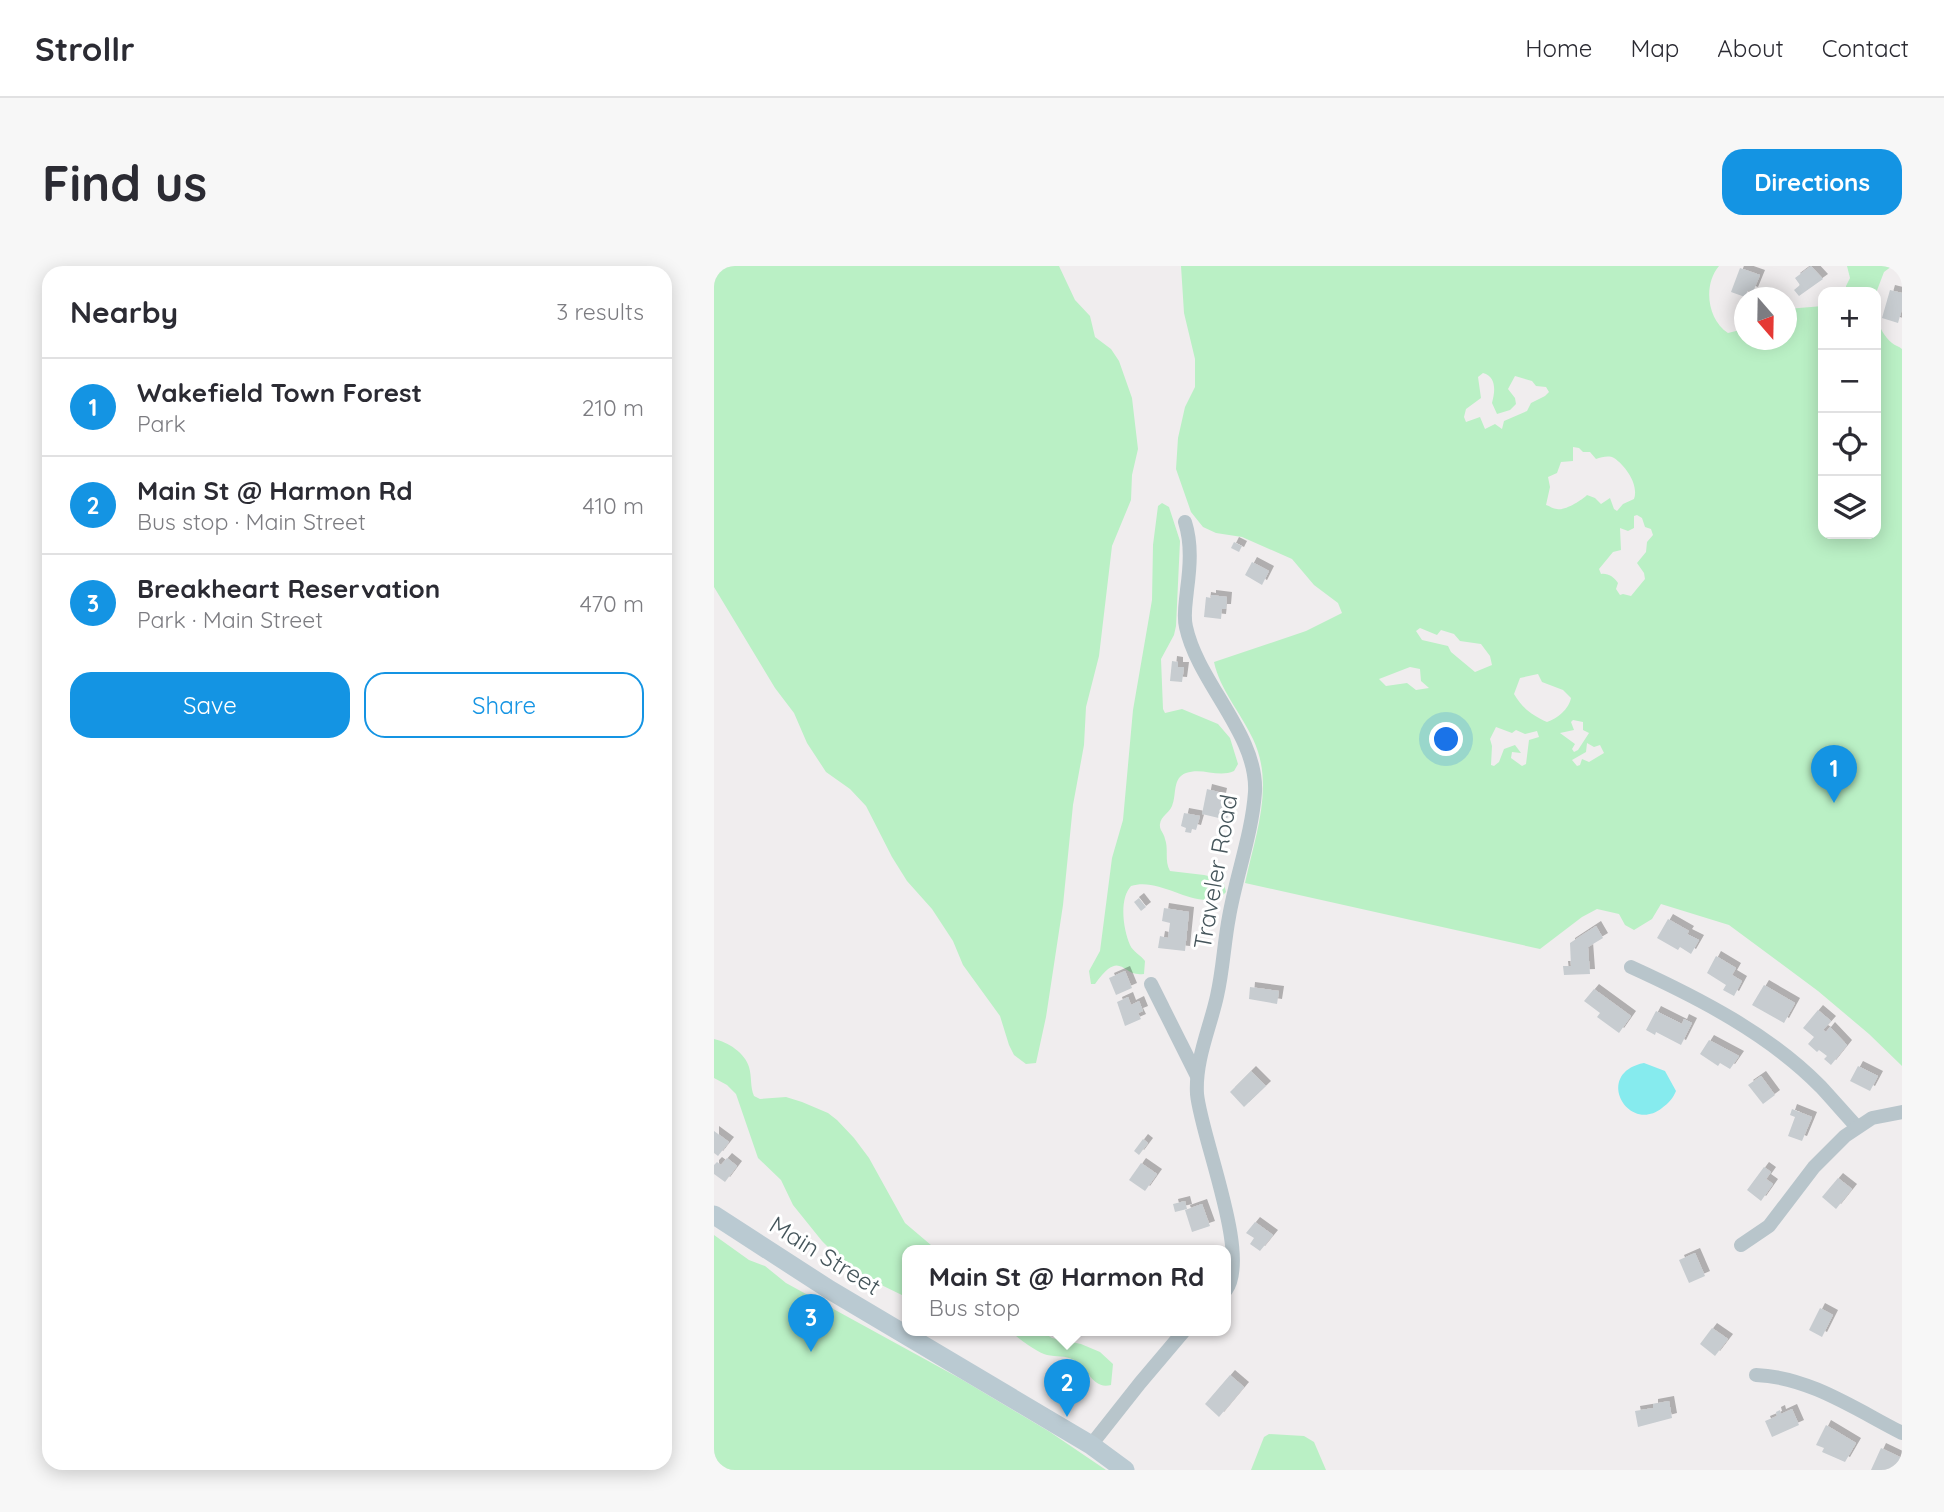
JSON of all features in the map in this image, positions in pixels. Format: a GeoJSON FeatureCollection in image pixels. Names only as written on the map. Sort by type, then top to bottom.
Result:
{"type":"FeatureCollection","features":[{"type":"Feature","properties":{"kind":"main road","name":"Main Street"},"geometry":{"type":"LineString","coordinates":[[714,1215],[902,1333]]}},
{"type":"Feature","properties":{"kind":"main road","name":"Main Street"},"geometry":{"type":"LineString","coordinates":[[907,1336],[1091,1445],[1125,1470]]}},
{"type":"Feature","properties":{"kind":"street","name":"Traveler Road"},"geometry":{"type":"LineString","coordinates":[[1185,522],[1189,545],[1186,627],[1198,661],[1244,744],[1255,787],[1229,915],[1218,994],[1197,1076]]}},
{"type":"Feature","properties":{"kind":"street"},"geometry":{"type":"LineString","coordinates":[[1631,967],[1682,990],[1771,1046],[1820,1086],[1857,1127]]}},
{"type":"Feature","properties":{"kind":"street"},"geometry":{"type":"LineString","coordinates":[[1151,984],[1197,1076],[1200,1114],[1223,1196],[1230,1245]]}},
{"type":"Feature","properties":{"kind":"street"},"geometry":{"type":"LineString","coordinates":[[1741,1245],[1769,1226],[1814,1167],[1857,1127],[1880,1115],[1902,1112]]}},
{"type":"Feature","properties":{"kind":"street"},"geometry":{"type":"LineString","coordinates":[[1231,1254],[1231,1279]]}},
{"type":"Feature","properties":{"kind":"street"},"geometry":{"type":"LineString","coordinates":[[1091,1445],[1180,1336]]}},
{"type":"Feature","properties":{"kind":"street"},"geometry":{"type":"LineString","coordinates":[[1756,1375],[1783,1377],[1809,1385],[1902,1433]]}},
{"type":"Feature","properties":{"kind":"green space"},"geometry":{"type":"Polygon","coordinates":[[[714,266],[1059,266],[1075,300],[1090,316],[1095,337],[1111,349],[1119,361],[1132,398],[1138,449],[1132,475],[1131,500],[1112,546],[1099,656],[1086,707],[1084,745],[1073,805],[1063,905],[1046,1017],[1036,1063],[1026,1064],[1014,1055],[1000,1016],[963,965],[953,941],[932,909],[907,881],[866,806],[850,789],[826,772],[807,743],[794,713],[775,688],[714,587],[714,266]]]}},
{"type":"Feature","properties":{"kind":"green space"},"geometry":{"type":"Polygon","coordinates":[[[1181,266],[1719,266],[1711,283],[1710,301],[1715,319],[1721,327],[1728,333],[1734,332],[1734,350],[1797,350],[1797,308],[1818,306],[1818,539],[1881,539],[1881,328],[1893,344],[1902,349],[1902,1066],[1818,991],[1729,925],[1661,904],[1652,919],[1634,930],[1625,925],[1619,914],[1597,909],[1540,949],[1245,883],[1261,811],[1262,774],[1253,739],[1226,692],[1214,662],[1306,631],[1342,613],[1338,603],[1314,585],[1292,559],[1242,537],[1216,533],[1203,527],[1191,512],[1176,469],[1178,438],[1185,407],[1195,387],[1195,359],[1184,313],[1181,266]],[[1483,373],[1478,377],[1481,398],[1466,409],[1464,417],[1466,422],[1480,417],[1485,429],[1495,424],[1502,429],[1504,421],[1527,411],[1531,403],[1549,392],[1546,387],[1536,386],[1532,381],[1515,376],[1508,389],[1516,404],[1510,410],[1497,414],[1492,403],[1493,381],[1483,373]],[[1573,447],[1573,461],[1561,462],[1557,473],[1548,477],[1550,487],[1546,505],[1560,509],[1587,495],[1601,504],[1610,498],[1617,511],[1623,504],[1634,499],[1635,488],[1630,476],[1614,458],[1608,456],[1596,459],[1590,452],[1573,447]],[[1634,516],[1634,528],[1628,531],[1620,528],[1621,550],[1613,552],[1599,569],[1601,574],[1613,577],[1618,583],[1616,589],[1620,595],[1631,596],[1645,579],[1637,563],[1646,552],[1647,542],[1653,535],[1651,529],[1645,527],[1642,518],[1634,516]],[[1420,628],[1416,631],[1422,640],[1448,646],[1451,652],[1475,672],[1492,665],[1490,656],[1481,644],[1460,641],[1454,634],[1441,630],[1437,635],[1420,628]],[[1410,667],[1379,679],[1386,686],[1407,683],[1416,690],[1429,688],[1421,681],[1420,669],[1410,667]],[[1538,674],[1520,678],[1514,694],[1528,711],[1537,717],[1547,722],[1555,719],[1568,706],[1571,698],[1563,690],[1542,682],[1538,674]],[[1571,722],[1574,730],[1560,733],[1575,744],[1572,749],[1574,752],[1589,733],[1583,730],[1583,722],[1571,722]],[[1496,727],[1490,739],[1491,765],[1499,762],[1504,749],[1515,745],[1521,753],[1512,752],[1511,758],[1522,766],[1526,764],[1529,740],[1539,737],[1537,731],[1525,734],[1516,730],[1512,733],[1496,727]],[[1587,743],[1586,752],[1572,760],[1577,766],[1582,759],[1589,762],[1604,753],[1600,745],[1594,747],[1587,743]]]}},
{"type":"Feature","properties":{"kind":"green space"},"geometry":{"type":"Polygon","coordinates":[[[1847,266],[1892,266],[1884,272],[1878,287],[1846,287],[1850,278],[1847,266]]]}},
{"type":"Feature","properties":{"kind":"green space"},"geometry":{"type":"Polygon","coordinates":[[[1162,503],[1169,507],[1180,541],[1176,626],[1161,659],[1163,709],[1165,713],[1182,709],[1218,724],[1230,738],[1238,764],[1234,771],[1228,773],[1192,771],[1182,775],[1177,783],[1172,806],[1160,826],[1166,843],[1170,871],[1217,878],[1224,884],[1226,892],[1220,898],[1209,900],[1153,885],[1131,886],[1125,898],[1124,923],[1130,945],[1145,961],[1144,974],[1136,974],[1116,966],[1104,973],[1095,984],[1091,984],[1089,971],[1100,951],[1112,858],[1123,820],[1133,710],[1152,600],[1153,545],[1158,506],[1162,503]]]}},
{"type":"Feature","properties":{"kind":"green space"},"geometry":{"type":"Polygon","coordinates":[[[714,1039],[730,1045],[744,1057],[749,1067],[754,1096],[760,1099],[786,1097],[802,1102],[828,1113],[854,1138],[869,1158],[905,1223],[931,1245],[902,1245],[902,1295],[869,1279],[822,1241],[793,1205],[781,1180],[758,1158],[736,1094],[714,1078],[714,1039]]]}},
{"type":"Feature","properties":{"kind":"green space"},"geometry":{"type":"Polygon","coordinates":[[[714,1235],[749,1260],[765,1266],[786,1283],[961,1379],[1050,1432],[1106,1470],[714,1470],[714,1235]]]}},
{"type":"Feature","properties":{"kind":"green space"},"geometry":{"type":"Polygon","coordinates":[[[1016,1336],[1049,1336],[1100,1352],[1113,1364],[1111,1385],[1099,1384],[1074,1360],[1043,1354],[1016,1336]]]}},
{"type":"Feature","properties":{"kind":"green space"},"geometry":{"type":"Polygon","coordinates":[[[1269,1434],[1304,1436],[1314,1442],[1326,1470],[1251,1470],[1264,1437],[1269,1434]]]}},
{"type":"Feature","properties":{"kind":"water"},"geometry":{"type":"Polygon","coordinates":[[[1644,1063],[1665,1071],[1676,1091],[1662,1108],[1649,1114],[1638,1114],[1628,1108],[1618,1089],[1621,1078],[1629,1069],[1644,1063]]]}},
{"type":"Feature","properties":{"kind":"building"},"geometry":{"type":"Polygon","coordinates":[[[1811,266],[1823,279],[1799,296],[1797,288],[1800,285],[1795,278],[1811,266]]]}},
{"type":"Feature","properties":{"kind":"building"},"geometry":{"type":"Polygon","coordinates":[[[1740,268],[1760,275],[1755,287],[1734,287],[1734,293],[1731,292],[1740,268]]]}},
{"type":"Feature","properties":{"kind":"building"},"geometry":{"type":"Polygon","coordinates":[[[1890,290],[1902,293],[1902,309],[1898,323],[1882,318],[1890,290]]]}},
{"type":"Feature","properties":{"kind":"building"},"geometry":{"type":"Polygon","coordinates":[[[1234,542],[1242,546],[1239,552],[1231,548],[1234,542]]]}},
{"type":"Feature","properties":{"kind":"building"},"geometry":{"type":"Polygon","coordinates":[[[1252,562],[1269,571],[1262,585],[1245,575],[1252,562]]]}},
{"type":"Feature","properties":{"kind":"building"},"geometry":{"type":"Polygon","coordinates":[[[1211,595],[1227,597],[1226,609],[1222,609],[1221,619],[1204,617],[1206,597],[1211,598],[1211,595]]]}},
{"type":"Feature","properties":{"kind":"building"},"geometry":{"type":"Polygon","coordinates":[[[1172,661],[1178,662],[1178,667],[1184,667],[1182,682],[1170,681],[1172,661]]]}},
{"type":"Feature","properties":{"kind":"building"},"geometry":{"type":"Polygon","coordinates":[[[1207,789],[1222,793],[1221,798],[1227,800],[1225,807],[1230,808],[1227,820],[1202,814],[1207,789]]]}},
{"type":"Feature","properties":{"kind":"building"},"geometry":{"type":"Polygon","coordinates":[[[1184,813],[1200,816],[1196,830],[1192,829],[1191,833],[1185,832],[1186,828],[1181,826],[1184,813]]]}},
{"type":"Feature","properties":{"kind":"building"},"geometry":{"type":"Polygon","coordinates":[[[1139,898],[1146,907],[1141,911],[1134,902],[1139,898]]]}},
{"type":"Feature","properties":{"kind":"building"},"geometry":{"type":"Polygon","coordinates":[[[1164,908],[1189,912],[1185,951],[1158,948],[1160,936],[1168,938],[1170,923],[1162,921],[1164,908]]]}},
{"type":"Feature","properties":{"kind":"building"},"geometry":{"type":"Polygon","coordinates":[[[1668,919],[1699,940],[1691,954],[1657,938],[1668,919]]]}},
{"type":"Feature","properties":{"kind":"building"},"geometry":{"type":"Polygon","coordinates":[[[1596,926],[1603,938],[1588,947],[1590,974],[1564,975],[1563,966],[1571,966],[1570,943],[1596,926]]]}},
{"type":"Feature","properties":{"kind":"building"},"geometry":{"type":"Polygon","coordinates":[[[1716,956],[1736,968],[1732,975],[1742,981],[1734,996],[1723,990],[1726,985],[1707,973],[1716,956]]]}},
{"type":"Feature","properties":{"kind":"building"},"geometry":{"type":"Polygon","coordinates":[[[1125,971],[1132,988],[1116,995],[1109,978],[1125,971]]]}},
{"type":"Feature","properties":{"kind":"building"},"geometry":{"type":"Polygon","coordinates":[[[1764,985],[1795,1003],[1784,1023],[1752,1005],[1764,985]]]}},
{"type":"Feature","properties":{"kind":"building"},"geometry":{"type":"Polygon","coordinates":[[[1250,987],[1279,991],[1277,1004],[1249,999],[1250,987]]]}},
{"type":"Feature","properties":{"kind":"building"},"geometry":{"type":"Polygon","coordinates":[[[1594,989],[1631,1016],[1619,1033],[1597,1017],[1600,1013],[1584,1001],[1594,989]]]}},
{"type":"Feature","properties":{"kind":"building"},"geometry":{"type":"Polygon","coordinates":[[[1128,997],[1131,1005],[1139,1001],[1143,1011],[1138,1013],[1141,1019],[1125,1026],[1117,1002],[1128,997]]]}},
{"type":"Feature","properties":{"kind":"building"},"geometry":{"type":"Polygon","coordinates":[[[1818,1010],[1831,1021],[1823,1030],[1826,1032],[1830,1027],[1847,1045],[1831,1065],[1824,1059],[1827,1056],[1808,1044],[1814,1037],[1803,1028],[1818,1010]]]}},
{"type":"Feature","properties":{"kind":"building"},"geometry":{"type":"Polygon","coordinates":[[[1656,1011],[1682,1024],[1684,1019],[1692,1023],[1681,1045],[1656,1032],[1655,1035],[1646,1030],[1656,1011]]]}},
{"type":"Feature","properties":{"kind":"building"},"geometry":{"type":"Polygon","coordinates":[[[1709,1040],[1739,1056],[1730,1069],[1720,1063],[1718,1066],[1700,1054],[1709,1040]]]}},
{"type":"Feature","properties":{"kind":"building"},"geometry":{"type":"Polygon","coordinates":[[[1858,1066],[1878,1076],[1870,1091],[1850,1081],[1858,1066]]]}},
{"type":"Feature","properties":{"kind":"building"},"geometry":{"type":"Polygon","coordinates":[[[1251,1071],[1266,1086],[1244,1107],[1230,1092],[1251,1071]]]}},
{"type":"Feature","properties":{"kind":"building"},"geometry":{"type":"Polygon","coordinates":[[[1761,1076],[1775,1095],[1763,1104],[1748,1085],[1761,1076]]]}},
{"type":"Feature","properties":{"kind":"building"},"geometry":{"type":"Polygon","coordinates":[[[1792,1109],[1812,1117],[1802,1141],[1788,1136],[1795,1117],[1790,1115],[1792,1109]]]}},
{"type":"Feature","properties":{"kind":"building"},"geometry":{"type":"Polygon","coordinates":[[[714,1131],[729,1142],[718,1156],[714,1153],[714,1131]]]}},
{"type":"Feature","properties":{"kind":"building"},"geometry":{"type":"Polygon","coordinates":[[[1143,1139],[1148,1143],[1139,1155],[1134,1151],[1143,1139]]]}},
{"type":"Feature","properties":{"kind":"building"},"geometry":{"type":"Polygon","coordinates":[[[727,1158],[737,1166],[725,1182],[714,1174],[714,1165],[717,1162],[721,1165],[727,1158]]]}},
{"type":"Feature","properties":{"kind":"building"},"geometry":{"type":"Polygon","coordinates":[[[1141,1163],[1157,1174],[1145,1191],[1129,1180],[1141,1163]]]}},
{"type":"Feature","properties":{"kind":"building"},"geometry":{"type":"Polygon","coordinates":[[[1764,1167],[1771,1172],[1766,1179],[1773,1184],[1761,1201],[1747,1190],[1764,1167]]]}},
{"type":"Feature","properties":{"kind":"building"},"geometry":{"type":"Polygon","coordinates":[[[1838,1178],[1852,1189],[1836,1209],[1822,1197],[1838,1178]]]}},
{"type":"Feature","properties":{"kind":"building"},"geometry":{"type":"Polygon","coordinates":[[[1185,1201],[1187,1209],[1175,1212],[1173,1204],[1185,1201]]]}},
{"type":"Feature","properties":{"kind":"building"},"geometry":{"type":"Polygon","coordinates":[[[1202,1204],[1210,1226],[1192,1232],[1185,1210],[1202,1204]]]}},
{"type":"Feature","properties":{"kind":"building"},"geometry":{"type":"Polygon","coordinates":[[[1255,1222],[1273,1235],[1260,1251],[1250,1244],[1254,1238],[1246,1233],[1255,1222]]]}},
{"type":"Feature","properties":{"kind":"building"},"geometry":{"type":"Polygon","coordinates":[[[1695,1253],[1705,1276],[1689,1283],[1679,1260],[1695,1253]]]}},
{"type":"Feature","properties":{"kind":"building"},"geometry":{"type":"Polygon","coordinates":[[[1820,1308],[1833,1315],[1822,1337],[1809,1330],[1820,1308]]]}},
{"type":"Feature","properties":{"kind":"building"},"geometry":{"type":"Polygon","coordinates":[[[1712,1328],[1728,1339],[1715,1356],[1700,1344],[1712,1328]]]}},
{"type":"Feature","properties":{"kind":"building"},"geometry":{"type":"Polygon","coordinates":[[[1230,1375],[1244,1387],[1219,1417],[1205,1404],[1230,1375]]]}},
{"type":"Feature","properties":{"kind":"building"},"geometry":{"type":"Polygon","coordinates":[[[1669,1401],[1672,1418],[1638,1427],[1635,1411],[1653,1408],[1653,1404],[1669,1401]]]}},
{"type":"Feature","properties":{"kind":"building"},"geometry":{"type":"Polygon","coordinates":[[[1792,1409],[1799,1425],[1772,1437],[1765,1421],[1777,1416],[1776,1412],[1780,1410],[1781,1414],[1792,1409]]]}},
{"type":"Feature","properties":{"kind":"building"},"geometry":{"type":"Polygon","coordinates":[[[1826,1425],[1856,1443],[1845,1462],[1822,1452],[1824,1448],[1816,1445],[1826,1425]]]}},
{"type":"Feature","properties":{"kind":"building"},"geometry":{"type":"Polygon","coordinates":[[[1881,1448],[1902,1458],[1900,1470],[1871,1470],[1881,1448]]]}},
{"type":"Feature","properties":{"kind":"place","name":"Wakefield Town Forest"},"geometry":{"type":"Point","coordinates":[1834,803]}},
{"type":"Feature","properties":{"kind":"place","name":"Breakheart Reservation"},"geometry":{"type":"Point","coordinates":[811,1352]}},
{"type":"Feature","properties":{"kind":"place","name":"Main St @ Harmon Rd"},"geometry":{"type":"Point","coordinates":[1067,1417]}}]}
